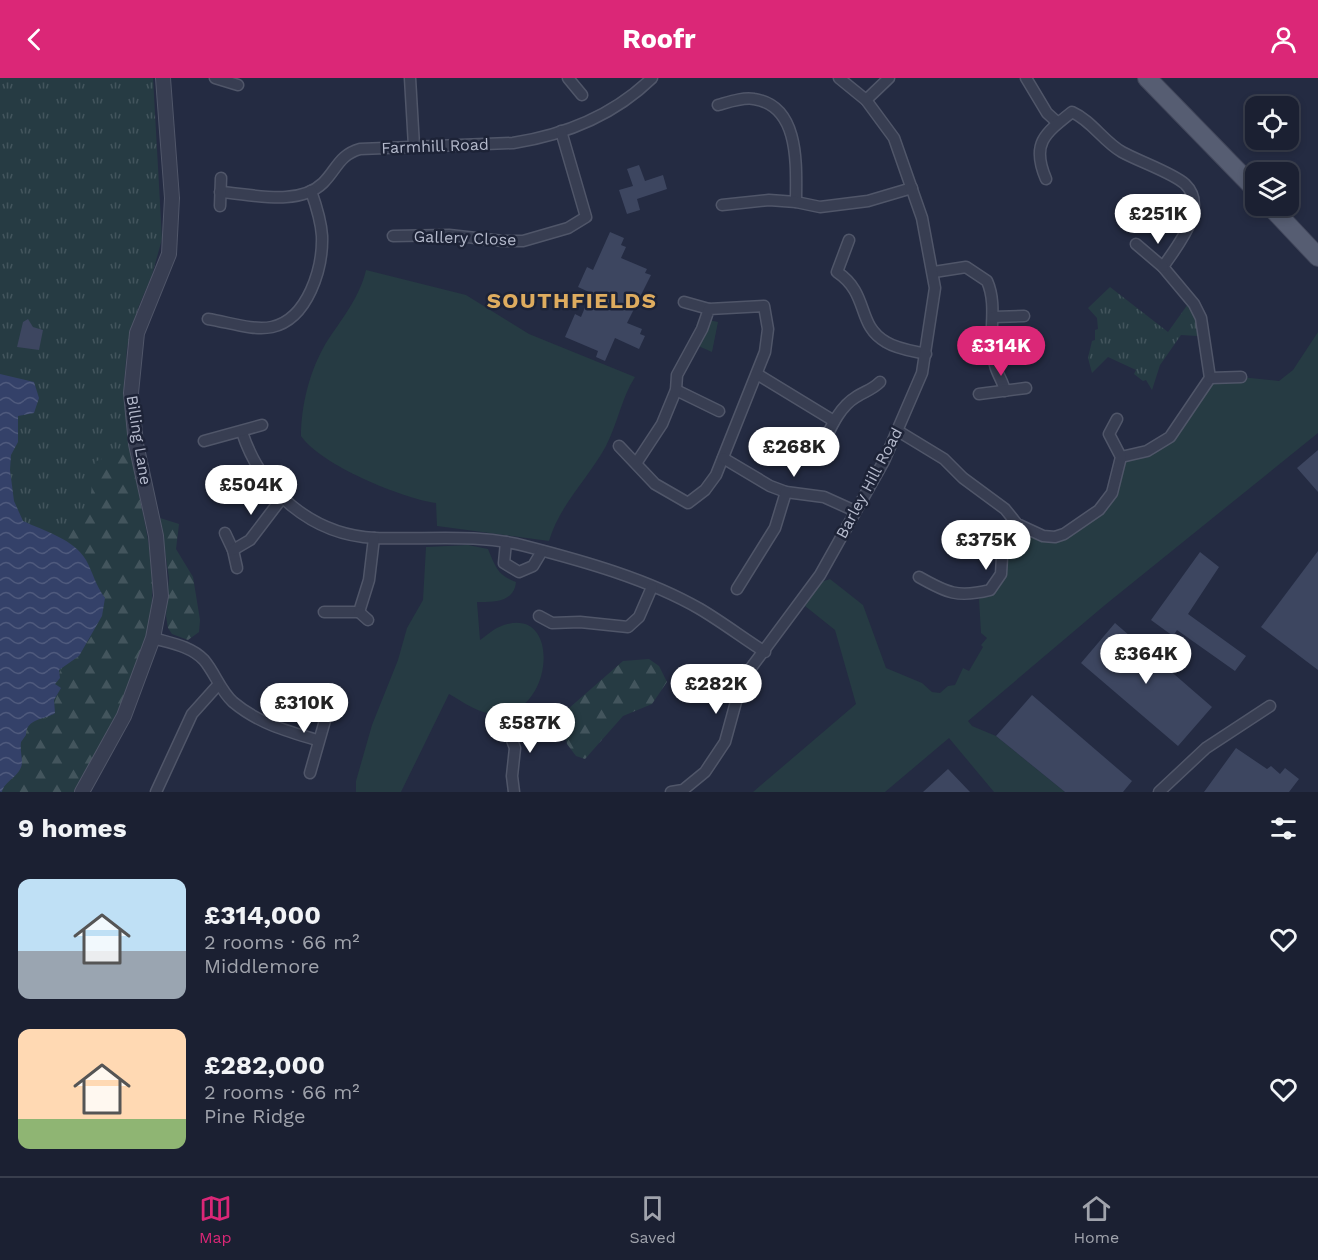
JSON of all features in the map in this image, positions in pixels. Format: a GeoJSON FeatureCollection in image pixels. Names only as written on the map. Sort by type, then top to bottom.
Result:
{"type":"FeatureCollection","features":[{"type":"Feature","properties":{"kind":"main road"},"geometry":{"type":"LineString","coordinates":[[1147,78],[1245,179]]}},
{"type":"Feature","properties":{"kind":"main road"},"geometry":{"type":"LineString","coordinates":[[1280,216],[1318,256]]}},
{"type":"Feature","properties":{"kind":"street","name":"Billing Lane"},"geometry":{"type":"LineString","coordinates":[[82,792],[124,716],[153,638],[161,596],[156,536],[131,410],[131,379],[142,317],[169,254],[172,198],[164,78]]}},
{"type":"Feature","properties":{"kind":"street"},"geometry":{"type":"LineString","coordinates":[[215,78],[238,85]]}},
{"type":"Feature","properties":{"kind":"street"},"geometry":{"type":"LineString","coordinates":[[410,78],[414,146]]}},
{"type":"Feature","properties":{"kind":"street"},"geometry":{"type":"LineString","coordinates":[[568,78],[582,96]]}},
{"type":"Feature","properties":{"kind":"street","name":"Barley Hill Road"},"geometry":{"type":"LineString","coordinates":[[671,792],[684,790],[705,772],[725,742],[742,680],[765,652],[819,575],[898,431],[914,394],[926,354],[933,307],[934,272],[922,218],[894,138],[866,100],[839,78]]}},
{"type":"Feature","properties":{"kind":"street"},"geometry":{"type":"LineString","coordinates":[[866,100],[889,78]]}},
{"type":"Feature","properties":{"kind":"street"},"geometry":{"type":"LineString","coordinates":[[1026,78],[1047,112],[1058,123]]}},
{"type":"Feature","properties":{"kind":"street","name":"Farmhill Road"},"geometry":{"type":"LineString","coordinates":[[311,190],[324,182],[339,160],[349,153],[369,148],[513,143],[561,132],[595,119],[620,104],[651,79]]}},
{"type":"Feature","properties":{"kind":"street"},"geometry":{"type":"LineString","coordinates":[[718,105],[754,99],[779,112],[795,148],[796,202]]}},
{"type":"Feature","properties":{"kind":"street"},"geometry":{"type":"LineString","coordinates":[[1046,179],[1037,155],[1043,141],[1058,123],[1072,112],[1086,118],[1120,151],[1185,184],[1194,212],[1188,228],[1163,267]]}},
{"type":"Feature","properties":{"kind":"street","name":"Gallery Close"},"geometry":{"type":"LineString","coordinates":[[393,236],[449,235],[523,241],[568,228],[586,217],[561,132]]}},
{"type":"Feature","properties":{"kind":"street"},"geometry":{"type":"LineString","coordinates":[[220,207],[221,178]]}},
{"type":"Feature","properties":{"kind":"street"},"geometry":{"type":"LineString","coordinates":[[722,205],[769,200],[820,207],[843,205],[912,188]]}},
{"type":"Feature","properties":{"kind":"street"},"geometry":{"type":"LineString","coordinates":[[208,319],[270,328],[289,320],[305,302],[321,251],[320,218],[311,190],[292,197],[220,192]]}},
{"type":"Feature","properties":{"kind":"street"},"geometry":{"type":"LineString","coordinates":[[849,240],[837,272],[850,281],[857,291],[868,324],[887,343],[926,354]]}},
{"type":"Feature","properties":{"kind":"street"},"geometry":{"type":"LineString","coordinates":[[1121,457],[1147,451],[1170,437],[1210,378],[1201,318],[1194,304],[1163,267],[1136,244]]}},
{"type":"Feature","properties":{"kind":"street"},"geometry":{"type":"LineString","coordinates":[[934,272],[966,267],[979,274],[991,290],[995,366],[1002,378],[1005,391]]}},
{"type":"Feature","properties":{"kind":"street"},"geometry":{"type":"LineString","coordinates":[[619,446],[637,462],[655,484],[688,503],[705,490],[723,458],[738,413],[757,374],[767,342],[764,306],[709,309],[684,302]]}},
{"type":"Feature","properties":{"kind":"street"},"geometry":{"type":"LineString","coordinates":[[637,462],[662,424],[676,390],[677,375],[702,328],[709,309]]}},
{"type":"Feature","properties":{"kind":"street"},"geometry":{"type":"LineString","coordinates":[[993,316],[1024,316]]}},
{"type":"Feature","properties":{"kind":"street"},"geometry":{"type":"LineString","coordinates":[[757,374],[834,421]]}},
{"type":"Feature","properties":{"kind":"street"},"geometry":{"type":"LineString","coordinates":[[1210,378],[1241,377]]}},
{"type":"Feature","properties":{"kind":"street"},"geometry":{"type":"LineString","coordinates":[[821,448],[834,421],[856,396],[869,392],[880,382]]}},
{"type":"Feature","properties":{"kind":"street"},"geometry":{"type":"LineString","coordinates":[[979,394],[1026,388]]}},
{"type":"Feature","properties":{"kind":"street"},"geometry":{"type":"LineString","coordinates":[[676,390],[719,411]]}},
{"type":"Feature","properties":{"kind":"street"},"geometry":{"type":"LineString","coordinates":[[898,431],[944,459],[963,478],[1005,509],[1017,524],[1043,536],[1054,537],[1064,534],[1099,510],[1112,493],[1121,457],[1110,434],[1117,419]]}},
{"type":"Feature","properties":{"kind":"street"},"geometry":{"type":"LineString","coordinates":[[204,441],[262,425]]}},
{"type":"Feature","properties":{"kind":"street"},"geometry":{"type":"LineString","coordinates":[[242,432],[248,450],[263,478],[282,498],[306,516],[340,532],[374,538],[431,536],[506,542],[542,550],[652,587],[700,609],[765,652]]}},
{"type":"Feature","properties":{"kind":"street"},"geometry":{"type":"LineString","coordinates":[[723,458],[770,486],[786,492],[824,497],[855,511]]}},
{"type":"Feature","properties":{"kind":"street"},"geometry":{"type":"LineString","coordinates":[[737,590],[775,528],[786,492]]}},
{"type":"Feature","properties":{"kind":"street"},"geometry":{"type":"LineString","coordinates":[[233,550],[250,540],[282,498]]}},
{"type":"Feature","properties":{"kind":"street"},"geometry":{"type":"LineString","coordinates":[[920,577],[946,592],[973,594],[990,590],[1001,574],[1003,540],[1017,524]]}},
{"type":"Feature","properties":{"kind":"street"},"geometry":{"type":"LineString","coordinates":[[225,533],[233,550],[237,568]]}},
{"type":"Feature","properties":{"kind":"street"},"geometry":{"type":"LineString","coordinates":[[358,612],[369,580],[374,538]]}},
{"type":"Feature","properties":{"kind":"street"},"geometry":{"type":"LineString","coordinates":[[506,542],[504,563],[519,572],[533,566],[542,550]]}},
{"type":"Feature","properties":{"kind":"street"},"geometry":{"type":"LineString","coordinates":[[539,616],[552,623],[580,622],[628,627],[639,617],[652,587]]}},
{"type":"Feature","properties":{"kind":"street"},"geometry":{"type":"LineString","coordinates":[[324,612],[358,612],[368,620]]}},
{"type":"Feature","properties":{"kind":"street"},"geometry":{"type":"LineString","coordinates":[[153,638],[192,650],[204,661],[218,685],[251,716],[276,728],[317,740]]}},
{"type":"Feature","properties":{"kind":"street"},"geometry":{"type":"LineString","coordinates":[[156,792],[192,714],[218,685]]}},
{"type":"Feature","properties":{"kind":"street"},"geometry":{"type":"LineString","coordinates":[[310,773],[317,740],[330,703]]}},
{"type":"Feature","properties":{"kind":"street"},"geometry":{"type":"LineString","coordinates":[[1159,792],[1206,748],[1270,706]]}},
{"type":"Feature","properties":{"kind":"street"},"geometry":{"type":"LineString","coordinates":[[507,727],[515,748],[512,776],[514,792]]}},
{"type":"Feature","properties":{"kind":"green space"},"geometry":{"type":"Polygon","coordinates":[[[0,78],[153,78],[162,239],[127,347],[124,384],[136,486],[150,558],[152,600],[133,674],[74,792],[0,792],[0,78]]]}},
{"type":"Feature","properties":{"kind":"green space"},"geometry":{"type":"Polygon","coordinates":[[[366,270],[466,295],[529,334],[635,377],[606,446],[567,503],[549,541],[437,526],[436,503],[383,487],[343,469],[311,447],[301,436],[305,400],[315,365],[326,343],[355,299],[366,270]]]}},
{"type":"Feature","properties":{"kind":"green space"},"geometry":{"type":"Polygon","coordinates":[[[1110,287],[1168,332],[1188,304],[1196,318],[1198,336],[1181,335],[1160,365],[1152,390],[1146,380],[1143,381],[1134,374],[1136,370],[1108,357],[1092,373],[1088,358],[1092,341],[1095,340],[1095,330],[1098,329],[1097,318],[1088,308],[1110,287]]]}},
{"type":"Feature","properties":{"kind":"green space"},"geometry":{"type":"Polygon","coordinates":[[[709,320],[718,322],[712,352],[696,345],[709,320]]]}},
{"type":"Feature","properties":{"kind":"green space"},"geometry":{"type":"Polygon","coordinates":[[[1318,332],[1318,433],[1105,605],[968,721],[972,726],[996,736],[1065,792],[994,792],[949,738],[885,792],[753,792],[856,704],[835,630],[805,606],[821,582],[830,579],[863,605],[886,668],[922,683],[932,692],[940,693],[948,686],[955,685],[963,668],[969,671],[983,647],[981,645],[987,638],[981,633],[979,599],[990,590],[1011,528],[1064,534],[1112,493],[1121,457],[1170,437],[1210,378],[1241,377],[1279,381],[1293,370],[1318,332]]]}},
{"type":"Feature","properties":{"kind":"green space"},"geometry":{"type":"Polygon","coordinates":[[[123,451],[132,453],[149,544],[152,580],[149,620],[135,672],[112,725],[74,792],[2,792],[4,785],[11,780],[26,730],[31,723],[49,717],[60,688],[55,684],[58,676],[61,670],[80,653],[93,634],[104,606],[105,598],[97,588],[85,559],[58,535],[90,504],[94,462],[123,451]]]}},
{"type":"Feature","properties":{"kind":"green space"},"geometry":{"type":"Polygon","coordinates":[[[160,518],[179,524],[176,549],[193,577],[200,620],[199,632],[188,640],[172,634],[168,628],[166,616],[169,578],[160,518]]]}},
{"type":"Feature","properties":{"kind":"green space"},"geometry":{"type":"Polygon","coordinates":[[[468,545],[488,549],[501,573],[516,582],[507,598],[477,602],[480,640],[499,627],[519,623],[533,629],[541,642],[544,660],[540,679],[531,696],[518,709],[499,714],[479,710],[449,694],[401,792],[356,792],[356,781],[372,725],[398,660],[407,628],[423,600],[426,547],[468,545]]]}},
{"type":"Feature","properties":{"kind":"green space"},"geometry":{"type":"Polygon","coordinates":[[[649,659],[659,666],[667,682],[652,704],[623,716],[585,759],[576,756],[567,744],[563,728],[568,709],[623,661],[649,659]]]}},
{"type":"Feature","properties":{"kind":"water"},"geometry":{"type":"Polygon","coordinates":[[[0,374],[34,382],[39,398],[34,413],[18,416],[18,442],[11,455],[10,470],[14,501],[23,521],[58,536],[74,546],[86,560],[105,598],[102,616],[79,656],[59,670],[60,678],[55,684],[61,688],[54,700],[55,713],[29,725],[21,742],[21,768],[2,792],[0,792],[0,374]]]}},
{"type":"Feature","properties":{"kind":"building"},"geometry":{"type":"Polygon","coordinates":[[[639,165],[645,181],[663,175],[667,189],[637,199],[640,210],[627,214],[619,190],[633,186],[627,169],[639,165]]]}},
{"type":"Feature","properties":{"kind":"building"},"geometry":{"type":"Polygon","coordinates":[[[610,232],[624,238],[621,245],[626,247],[621,258],[647,269],[645,273],[651,275],[627,323],[642,329],[640,334],[645,336],[639,349],[615,338],[605,361],[596,357],[598,351],[565,337],[575,314],[581,317],[591,293],[578,287],[587,267],[593,270],[610,232]]]}},
{"type":"Feature","properties":{"kind":"building"},"geometry":{"type":"Polygon","coordinates":[[[28,319],[33,327],[43,330],[39,350],[17,347],[23,322],[28,319]]]}},
{"type":"Feature","properties":{"kind":"building"},"geometry":{"type":"Polygon","coordinates":[[[1318,450],[1318,492],[1297,468],[1318,450]]]}},
{"type":"Feature","properties":{"kind":"building"},"geometry":{"type":"Polygon","coordinates":[[[1318,551],[1318,670],[1261,627],[1318,551]]]}},
{"type":"Feature","properties":{"kind":"building"},"geometry":{"type":"Polygon","coordinates":[[[1200,552],[1219,567],[1188,614],[1246,656],[1235,671],[1177,630],[1173,636],[1151,620],[1200,552]]]}},
{"type":"Feature","properties":{"kind":"building"},"geometry":{"type":"Polygon","coordinates":[[[1115,623],[1212,707],[1178,746],[1081,663],[1115,623]]]}},
{"type":"Feature","properties":{"kind":"building"},"geometry":{"type":"Polygon","coordinates":[[[1032,695],[1132,781],[1123,792],[1065,792],[996,736],[1032,695]]]}},
{"type":"Feature","properties":{"kind":"building"},"geometry":{"type":"Polygon","coordinates":[[[1236,748],[1267,769],[1271,766],[1280,774],[1285,768],[1299,779],[1289,792],[1204,792],[1236,748]]]}},
{"type":"Feature","properties":{"kind":"building"},"geometry":{"type":"Polygon","coordinates":[[[948,769],[970,792],[923,792],[948,769]]]}},
{"type":"Feature","properties":{"kind":"district","name":"SOUTHFIELDS"},"geometry":{"type":"Point","coordinates":[572,300]}}]}
